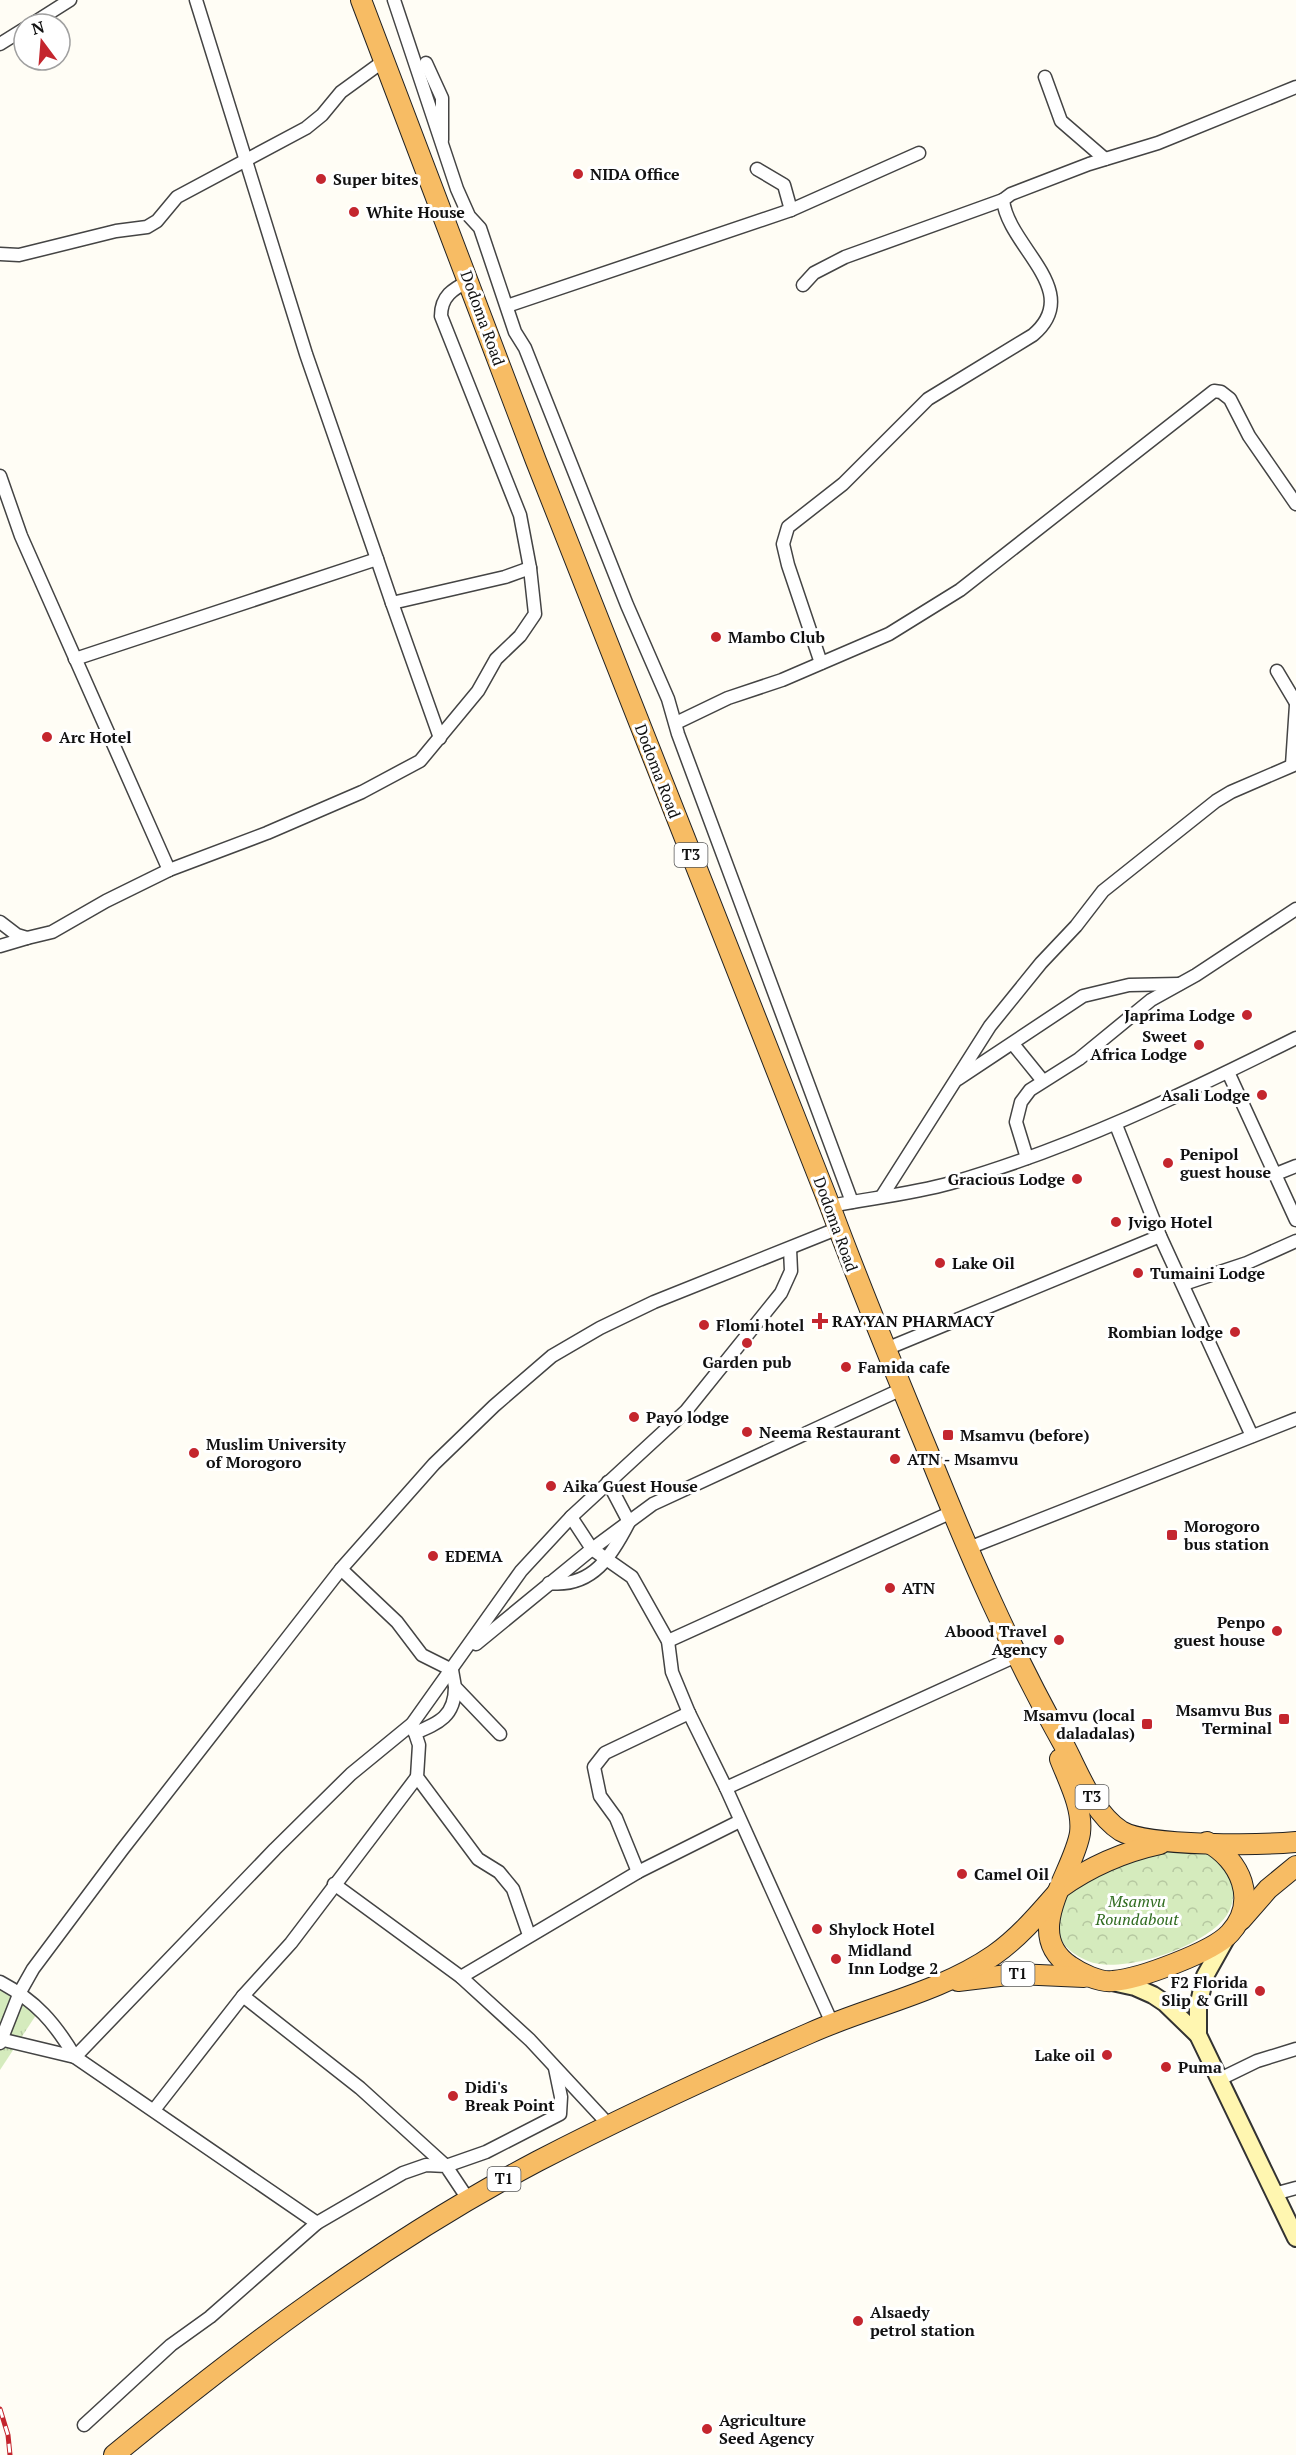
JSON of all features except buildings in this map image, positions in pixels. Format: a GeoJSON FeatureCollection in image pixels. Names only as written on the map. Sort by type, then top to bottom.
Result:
{"type":"FeatureCollection","features":[{"type":"Feature","properties":{"kind":"highway","name":"Dodoma Road"},"geometry":{"type":"LineString","coordinates":[[362,0],[536,461],[830,1206],[850,1262],[966,1548],[1039,1702],[1104,1814],[1121,1830],[1136,1837],[1183,1841]]}},
{"type":"Feature","properties":{"kind":"highway","name":"Dodoma Road"},"geometry":{"type":"LineString","coordinates":[[1039,1702],[1079,1810],[1080,1833],[1058,1890]]}},
{"type":"Feature","properties":{"kind":"highway","name":"T1"},"geometry":{"type":"LineString","coordinates":[[114,2455],[316,2297],[468,2199],[609,2125],[832,2023],[941,1984],[969,1970],[1010,1943],[1058,1890],[1081,1873],[1119,1855],[1158,1844],[1183,1841],[1247,1845],[1296,1842]]}},
{"type":"Feature","properties":{"kind":"highway"},"geometry":{"type":"LineString","coordinates":[[1207,1842],[1226,1854],[1241,1876],[1244,1901],[1232,1930]]}},
{"type":"Feature","properties":{"kind":"highway","name":"T1"},"geometry":{"type":"LineString","coordinates":[[941,1984],[1016,1974],[1104,1980],[1183,1960],[1232,1930],[1268,1889],[1296,1866]]}},
{"type":"Feature","properties":{"kind":"highway","name":"T1"},"geometry":{"type":"LineString","coordinates":[[1058,1890],[1049,1925],[1053,1946],[1069,1966],[1104,1980]]}},
{"type":"Feature","properties":{"kind":"main road"},"geometry":{"type":"LineString","coordinates":[[1198,2035],[1198,2007],[1205,1976],[1232,1930]]}},
{"type":"Feature","properties":{"kind":"main road"},"geometry":{"type":"LineString","coordinates":[[1104,1980],[1153,1995],[1182,2018],[1198,2035],[1296,2238]]}},
{"type":"Feature","properties":{"kind":"street"},"geometry":{"type":"LineString","coordinates":[[51,12],[70,0]]}},
{"type":"Feature","properties":{"kind":"street"},"geometry":{"type":"LineString","coordinates":[[196,0],[306,354],[440,738]]}},
{"type":"Feature","properties":{"kind":"street"},"geometry":{"type":"LineString","coordinates":[[397,3],[441,147],[469,216],[480,228],[507,306],[627,605],[668,699],[852,1202]]}},
{"type":"Feature","properties":{"kind":"street"},"geometry":{"type":"LineString","coordinates":[[0,254],[19,255],[106,233],[147,227],[157,221],[177,197],[245,163],[306,128],[322,115],[341,92],[384,60]]}},
{"type":"Feature","properties":{"kind":"street"},"geometry":{"type":"LineString","coordinates":[[426,63],[442,98],[444,121],[441,147]]}},
{"type":"Feature","properties":{"kind":"street"},"geometry":{"type":"LineString","coordinates":[[1045,78],[1061,122],[1105,159]]}},
{"type":"Feature","properties":{"kind":"street"},"geometry":{"type":"LineString","coordinates":[[803,285],[814,273],[845,257],[1003,201],[1011,194],[1105,159],[1158,143],[1296,87]]}},
{"type":"Feature","properties":{"kind":"street"},"geometry":{"type":"LineString","coordinates":[[507,306],[791,210],[919,153]]}},
{"type":"Feature","properties":{"kind":"street"},"geometry":{"type":"LineString","coordinates":[[757,168],[784,185],[791,210]]}},
{"type":"Feature","properties":{"kind":"street"},"geometry":{"type":"LineString","coordinates":[[821,663],[788,565],[783,544],[788,527],[843,484],[928,399],[1033,335],[1045,325],[1050,316],[1050,292],[1044,276],[1013,229],[1004,212],[1003,201]]}},
{"type":"Feature","properties":{"kind":"street"},"geometry":{"type":"LineString","coordinates":[[0,946],[52,932],[106,901],[169,870],[267,833],[393,777],[420,761],[478,691],[496,659],[520,636],[534,614],[530,568],[520,515],[441,316],[441,304],[452,289],[469,281]]}},
{"type":"Feature","properties":{"kind":"street"},"geometry":{"type":"LineString","coordinates":[[676,723],[728,698],[782,680],[889,634],[960,590],[1214,391],[1221,392],[1230,399],[1249,436],[1296,504]]}},
{"type":"Feature","properties":{"kind":"street"},"geometry":{"type":"LineString","coordinates":[[0,476],[21,536],[169,870]]}},
{"type":"Feature","properties":{"kind":"street"},"geometry":{"type":"LineString","coordinates":[[75,658],[377,559]]}},
{"type":"Feature","properties":{"kind":"street"},"geometry":{"type":"LineString","coordinates":[[392,603],[505,577],[530,568]]}},
{"type":"Feature","properties":{"kind":"street"},"geometry":{"type":"LineString","coordinates":[[882,1196],[990,1026],[1103,891],[1162,846],[1203,810],[1231,792],[1294,765],[1296,704],[1277,671]]}},
{"type":"Feature","properties":{"kind":"street"},"geometry":{"type":"LineString","coordinates":[[1027,1158],[1016,1122],[1021,1102],[1030,1090],[1079,1059],[1134,1011],[1181,984],[1296,909]]}},
{"type":"Feature","properties":{"kind":"street"},"geometry":{"type":"LineString","coordinates":[[0,922],[17,936],[27,938]]}},
{"type":"Feature","properties":{"kind":"street"},"geometry":{"type":"LineString","coordinates":[[952,1083],[1083,996],[1129,985],[1181,984]]}},
{"type":"Feature","properties":{"kind":"street"},"geometry":{"type":"LineString","coordinates":[[830,1206],[951,1183],[1027,1158],[1116,1125],[1296,1038]]}},
{"type":"Feature","properties":{"kind":"street"},"geometry":{"type":"LineString","coordinates":[[1013,1044],[1043,1082]]}},
{"type":"Feature","properties":{"kind":"street"},"geometry":{"type":"LineString","coordinates":[[1228,1072],[1296,1220]]}},
{"type":"Feature","properties":{"kind":"street"},"geometry":{"type":"LineString","coordinates":[[1116,1125],[1160,1236],[1252,1436]]}},
{"type":"Feature","properties":{"kind":"street"},"geometry":{"type":"LineString","coordinates":[[1276,1174],[1296,1166]]}},
{"type":"Feature","properties":{"kind":"street"},"geometry":{"type":"LineString","coordinates":[[317,2223],[154,2109],[75,2057],[1,2041],[20,1992],[33,1969],[122,1850],[341,1569],[434,1464],[494,1406],[552,1356],[600,1328],[654,1302],[838,1228]]}},
{"type":"Feature","properties":{"kind":"street"},"geometry":{"type":"LineString","coordinates":[[886,1349],[1160,1236]]}},
{"type":"Feature","properties":{"kind":"street"},"geometry":{"type":"LineString","coordinates":[[1184,1284],[1247,1263],[1296,1241]]}},
{"type":"Feature","properties":{"kind":"street"},"geometry":{"type":"LineString","coordinates":[[75,2057],[275,1848],[351,1774],[413,1728],[521,1571],[571,1516],[686,1411],[781,1293],[791,1271],[790,1249]]}},
{"type":"Feature","properties":{"kind":"street"},"geometry":{"type":"LineString","coordinates":[[463,1654],[592,1549],[653,1504],[902,1389]]}},
{"type":"Feature","properties":{"kind":"street"},"geometry":{"type":"LineString","coordinates":[[966,1548],[1296,1419]]}},
{"type":"Feature","properties":{"kind":"street"},"geometry":{"type":"LineString","coordinates":[[608,1482],[629,1522]]}},
{"type":"Feature","properties":{"kind":"street"},"geometry":{"type":"LineString","coordinates":[[668,1641],[952,1512]]}},
{"type":"Feature","properties":{"kind":"street"},"geometry":{"type":"LineString","coordinates":[[571,1516],[592,1549],[632,1577],[668,1641],[672,1672],[689,1713],[726,1788],[832,2023]]}},
{"type":"Feature","properties":{"kind":"street"},"geometry":{"type":"LineString","coordinates":[[549,1583],[562,1585],[583,1578],[608,1560],[629,1522]]}},
{"type":"Feature","properties":{"kind":"street"},"geometry":{"type":"LineString","coordinates":[[341,1569],[397,1622],[422,1655],[452,1670]]}},
{"type":"Feature","properties":{"kind":"street"},"geometry":{"type":"LineString","coordinates":[[726,1788],[1016,1656]]}},
{"type":"Feature","properties":{"kind":"street"},"geometry":{"type":"LineString","coordinates":[[413,1728],[442,1720],[455,1702],[452,1670]]}},
{"type":"Feature","properties":{"kind":"street"},"geometry":{"type":"LineString","coordinates":[[455,1687],[500,1734]]}},
{"type":"Feature","properties":{"kind":"street"},"geometry":{"type":"LineString","coordinates":[[638,1872],[616,1818],[600,1796],[594,1767],[599,1756],[689,1713]]}},
{"type":"Feature","properties":{"kind":"street"},"geometry":{"type":"LineString","coordinates":[[154,2109],[243,1996],[291,1943],[417,1777],[419,1744],[413,1728]]}},
{"type":"Feature","properties":{"kind":"street"},"geometry":{"type":"LineString","coordinates":[[417,1777],[478,1859],[499,1872],[513,1889],[529,1935]]}},
{"type":"Feature","properties":{"kind":"street"},"geometry":{"type":"LineString","coordinates":[[461,1977],[638,1872],[740,1821]]}},
{"type":"Feature","properties":{"kind":"street"},"geometry":{"type":"LineString","coordinates":[[334,1884],[461,1977],[530,2040],[609,2125]]}},
{"type":"Feature","properties":{"kind":"street"},"geometry":{"type":"LineString","coordinates":[[0,1982],[20,1992],[55,2023],[75,2057]]}},
{"type":"Feature","properties":{"kind":"street"},"geometry":{"type":"LineString","coordinates":[[243,1996],[360,2088],[446,2166],[468,2199]]}},
{"type":"Feature","properties":{"kind":"street"},"geometry":{"type":"LineString","coordinates":[[1218,2080],[1257,2061],[1296,2049]]}},
{"type":"Feature","properties":{"kind":"street"},"geometry":{"type":"LineString","coordinates":[[84,2425],[171,2345],[210,2317],[317,2223],[403,2173],[426,2164],[446,2166],[486,2152],[560,2114],[561,2097],[555,2067]]}},
{"type":"Feature","properties":{"kind":"street"},"geometry":{"type":"LineString","coordinates":[[1274,2194],[1296,2188]]}},
{"type":"Feature","properties":{"kind":"green space","name":"Msamvu Roundabout"},"geometry":{"type":"Polygon","coordinates":[[[1178,1849],[1202,1850],[1227,1865],[1233,1887],[1233,1898],[1230,1909],[1221,1922],[1207,1934],[1188,1945],[1144,1960],[1103,1965],[1088,1961],[1070,1951],[1062,1941],[1058,1928],[1061,1906],[1070,1893],[1082,1883],[1114,1866],[1178,1849]]]}},
{"type":"Feature","properties":{"kind":"green space"},"geometry":{"type":"Polygon","coordinates":[[[0,1986],[38,2012],[0,2070],[0,1986]]]}},
{"type":"Feature","properties":{"kind":"railway"},"geometry":{"type":"LineString","coordinates":[[0,2409],[8,2435],[10,2455]]}},
{"type":"Feature","properties":{"kind":"place","name":"NIDA Office"},"geometry":{"type":"Point","coordinates":[578,174]}},
{"type":"Feature","properties":{"kind":"place","name":"Super bites"},"geometry":{"type":"Point","coordinates":[321,179]}},
{"type":"Feature","properties":{"kind":"place","name":"White House"},"geometry":{"type":"Point","coordinates":[354,212]}},
{"type":"Feature","properties":{"kind":"place","name":"Mambo Club"},"geometry":{"type":"Point","coordinates":[716,637]}},
{"type":"Feature","properties":{"kind":"place","name":"Arc Hotel"},"geometry":{"type":"Point","coordinates":[47,737]}},
{"type":"Feature","properties":{"kind":"place","name":"Japrima Lodge"},"geometry":{"type":"Point","coordinates":[1247,1015]}},
{"type":"Feature","properties":{"kind":"place","name":"Sweet Africa Lodge"},"geometry":{"type":"Point","coordinates":[1199,1045]}},
{"type":"Feature","properties":{"kind":"place","name":"Asali Lodge"},"geometry":{"type":"Point","coordinates":[1262,1095]}},
{"type":"Feature","properties":{"kind":"place","name":"Penipol guest house"},"geometry":{"type":"Point","coordinates":[1168,1163]}},
{"type":"Feature","properties":{"kind":"place","name":"Gracious Lodge"},"geometry":{"type":"Point","coordinates":[1077,1179]}},
{"type":"Feature","properties":{"kind":"place","name":"Jvigo Hotel"},"geometry":{"type":"Point","coordinates":[1116,1222]}},
{"type":"Feature","properties":{"kind":"place","name":"Lake Oil"},"geometry":{"type":"Point","coordinates":[940,1263]}},
{"type":"Feature","properties":{"kind":"place","name":"Tumaini Lodge"},"geometry":{"type":"Point","coordinates":[1138,1273]}},
{"type":"Feature","properties":{"kind":"place","name":"RAYYAN PHARMACY"},"geometry":{"type":"Point","coordinates":[820,1321]}},
{"type":"Feature","properties":{"kind":"place","name":"Flomi hotel"},"geometry":{"type":"Point","coordinates":[704,1325]}},
{"type":"Feature","properties":{"kind":"place","name":"Rombian lodge"},"geometry":{"type":"Point","coordinates":[1235,1332]}},
{"type":"Feature","properties":{"kind":"place","name":"Garden pub"},"geometry":{"type":"Point","coordinates":[747,1343]}},
{"type":"Feature","properties":{"kind":"place","name":"Famida cafe"},"geometry":{"type":"Point","coordinates":[846,1367]}},
{"type":"Feature","properties":{"kind":"place","name":"Payo lodge"},"geometry":{"type":"Point","coordinates":[634,1417]}},
{"type":"Feature","properties":{"kind":"place","name":"Neema Restaurant"},"geometry":{"type":"Point","coordinates":[747,1432]}},
{"type":"Feature","properties":{"kind":"place","name":"Msamvu (before)"},"geometry":{"type":"Point","coordinates":[948,1435]}},
{"type":"Feature","properties":{"kind":"place","name":"Muslim University of Morogoro"},"geometry":{"type":"Point","coordinates":[194,1453]}},
{"type":"Feature","properties":{"kind":"place","name":"ATN - Msamvu"},"geometry":{"type":"Point","coordinates":[895,1459]}},
{"type":"Feature","properties":{"kind":"place","name":"Aika Guest House"},"geometry":{"type":"Point","coordinates":[551,1486]}},
{"type":"Feature","properties":{"kind":"place","name":"Morogoro bus station"},"geometry":{"type":"Point","coordinates":[1172,1535]}},
{"type":"Feature","properties":{"kind":"place","name":"EDEMA"},"geometry":{"type":"Point","coordinates":[433,1556]}},
{"type":"Feature","properties":{"kind":"place","name":"ATN"},"geometry":{"type":"Point","coordinates":[890,1588]}},
{"type":"Feature","properties":{"kind":"place","name":"Penpo guest house"},"geometry":{"type":"Point","coordinates":[1277,1631]}},
{"type":"Feature","properties":{"kind":"place","name":"Abood Travel Agency"},"geometry":{"type":"Point","coordinates":[1059,1640]}},
{"type":"Feature","properties":{"kind":"place","name":"Msamvu Bus Terminal"},"geometry":{"type":"Point","coordinates":[1284,1719]}},
{"type":"Feature","properties":{"kind":"place","name":"Msamvu (local daladalas)"},"geometry":{"type":"Point","coordinates":[1147,1724]}},
{"type":"Feature","properties":{"kind":"place","name":"Camel Oil"},"geometry":{"type":"Point","coordinates":[962,1874]}},
{"type":"Feature","properties":{"kind":"place","name":"Shylock Hotel"},"geometry":{"type":"Point","coordinates":[817,1929]}},
{"type":"Feature","properties":{"kind":"place","name":"Midland Inn Lodge 2"},"geometry":{"type":"Point","coordinates":[836,1959]}},
{"type":"Feature","properties":{"kind":"place","name":"F2 Florida Slip & Grill"},"geometry":{"type":"Point","coordinates":[1260,1991]}},
{"type":"Feature","properties":{"kind":"place","name":"Lake oil"},"geometry":{"type":"Point","coordinates":[1107,2055]}},
{"type":"Feature","properties":{"kind":"place","name":"Puma"},"geometry":{"type":"Point","coordinates":[1166,2067]}},
{"type":"Feature","properties":{"kind":"place","name":"Didi's Break Point"},"geometry":{"type":"Point","coordinates":[453,2096]}},
{"type":"Feature","properties":{"kind":"place","name":"Alsaedy petrol station"},"geometry":{"type":"Point","coordinates":[858,2321]}},
{"type":"Feature","properties":{"kind":"place","name":"Agriculture Seed Agency"},"geometry":{"type":"Point","coordinates":[707,2429]}}]}
